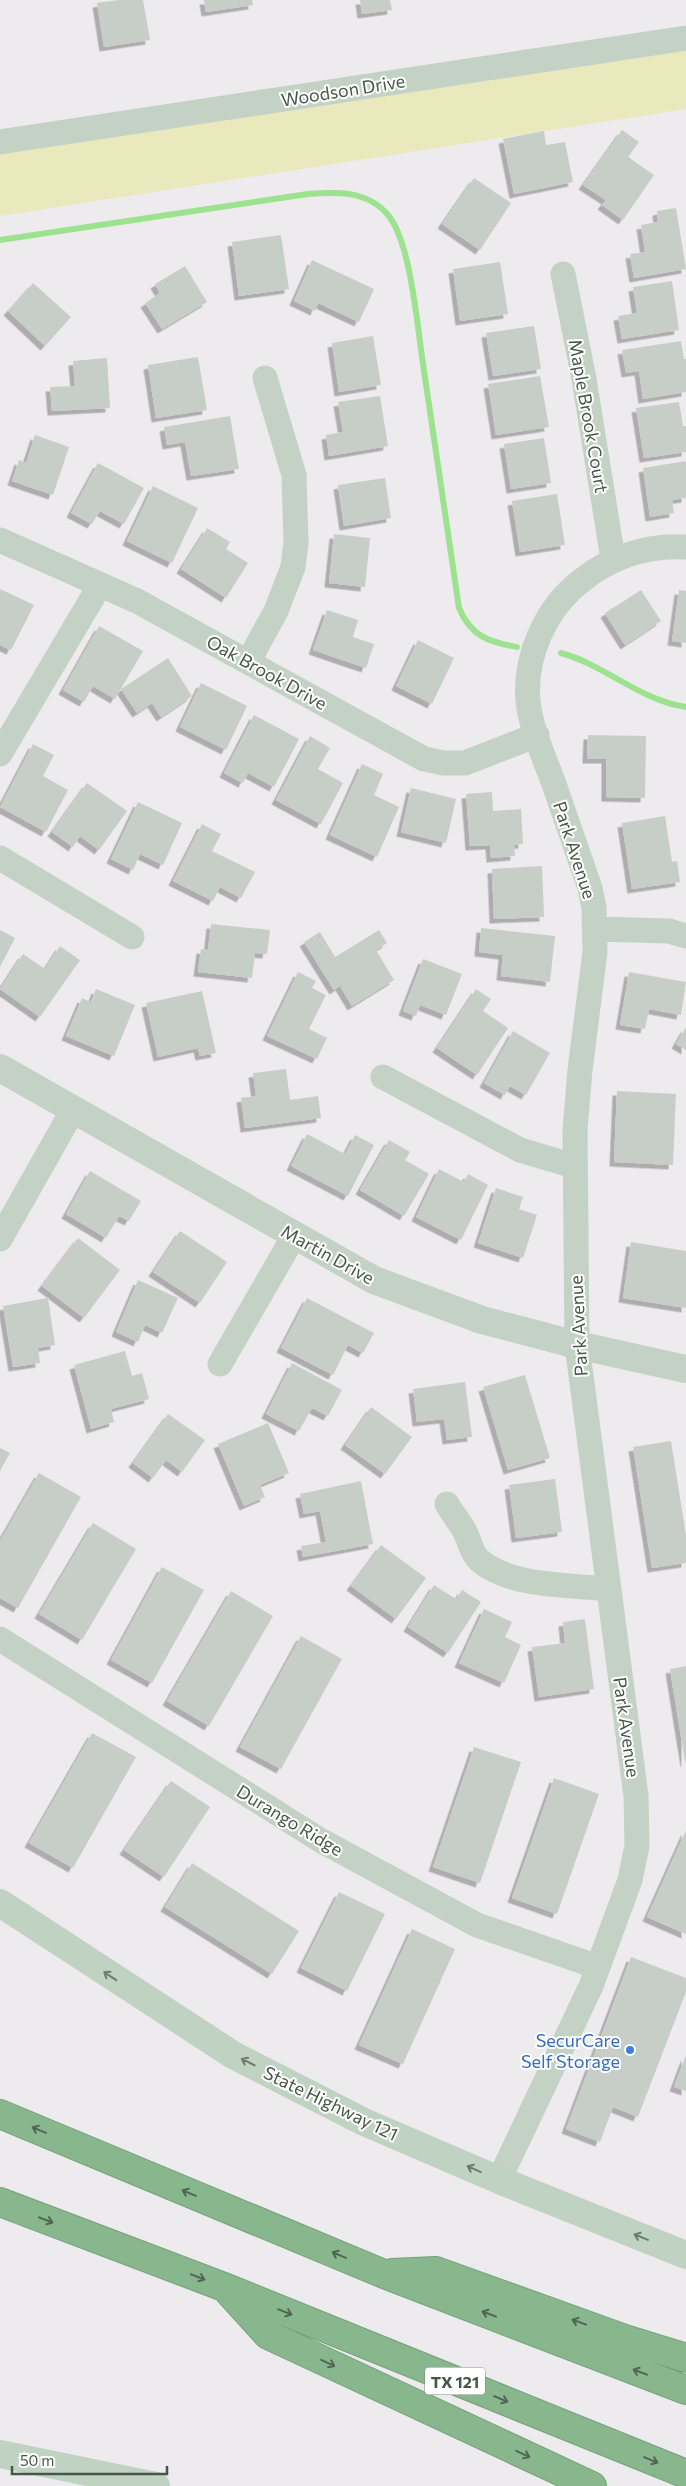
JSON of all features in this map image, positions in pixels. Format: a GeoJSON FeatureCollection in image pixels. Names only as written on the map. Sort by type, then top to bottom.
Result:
{"type":"FeatureCollection","features":[{"type":"Feature","properties":{"kind":"highway"},"geometry":{"type":"LineString","coordinates":[[0,2114],[384,2274],[686,2390]]}},
{"type":"Feature","properties":{"kind":"highway","name":"TX 121"},"geometry":{"type":"LineString","coordinates":[[0,2202],[224,2287],[686,2474]]}},
{"type":"Feature","properties":{"kind":"highway"},"geometry":{"type":"LineString","coordinates":[[384,2274],[436,2271],[625,2339],[686,2358]]}},
{"type":"Feature","properties":{"kind":"highway"},"geometry":{"type":"LineString","coordinates":[[224,2287],[268,2335],[592,2486]]}},
{"type":"Feature","properties":{"kind":"main road","name":"State Highway 121"},"geometry":{"type":"LineString","coordinates":[[0,1903],[233,2054],[364,2122],[499,2180],[686,2255]]}},
{"type":"Feature","properties":{"kind":"main road"},"geometry":{"type":"LineString","coordinates":[[0,2454],[156,2486]]}},
{"type":"Feature","properties":{"kind":"street","name":"Woodson Drive"},"geometry":{"type":"LineString","coordinates":[[0,142],[686,38]]}},
{"type":"Feature","properties":{"kind":"street","name":"Maple Brook Court"},"geometry":{"type":"LineString","coordinates":[[563,274],[584,379],[613,559]]}},
{"type":"Feature","properties":{"kind":"street"},"geometry":{"type":"LineString","coordinates":[[248,662],[276,611],[293,567],[296,544],[294,475],[265,378]]}},
{"type":"Feature","properties":{"kind":"street","name":"Oak Brook Drive"},"geometry":{"type":"LineString","coordinates":[[0,540],[137,601],[424,759],[444,763],[465,763],[537,735]]}},
{"type":"Feature","properties":{"kind":"street","name":"Park Avenue"},"geometry":{"type":"LineString","coordinates":[[499,2180],[591,1986],[630,1880],[637,1846],[636,1796],[577,1345],[574,1166],[580,1070],[593,973],[595,929],[590,888],[537,735],[528,702],[528,684],[536,642],[558,604],[572,587],[613,559],[652,548],[686,547]]}},
{"type":"Feature","properties":{"kind":"street"},"geometry":{"type":"LineString","coordinates":[[0,754],[100,585]]}},
{"type":"Feature","properties":{"kind":"street"},"geometry":{"type":"LineString","coordinates":[[0,858],[132,937]]}},
{"type":"Feature","properties":{"kind":"street"},"geometry":{"type":"LineString","coordinates":[[595,929],[669,931],[686,936]]}},
{"type":"Feature","properties":{"kind":"street","name":"Martin Drive"},"geometry":{"type":"LineString","coordinates":[[0,1068],[374,1280],[409,1295],[482,1320],[577,1345],[686,1370]]}},
{"type":"Feature","properties":{"kind":"street"},"geometry":{"type":"LineString","coordinates":[[383,1077],[520,1150],[574,1166]]}},
{"type":"Feature","properties":{"kind":"street"},"geometry":{"type":"LineString","coordinates":[[0,1239],[73,1110]]}},
{"type":"Feature","properties":{"kind":"street"},"geometry":{"type":"LineString","coordinates":[[220,1364],[294,1236]]}},
{"type":"Feature","properties":{"kind":"street"},"geometry":{"type":"LineString","coordinates":[[447,1504],[465,1532],[470,1549],[480,1560],[502,1572],[530,1582],[608,1589]]}},
{"type":"Feature","properties":{"kind":"street","name":"Durango Ridge"},"geometry":{"type":"LineString","coordinates":[[0,1639],[320,1840],[477,1925],[598,1967]]}},
{"type":"Feature","properties":{"kind":"green space"},"geometry":{"type":"Polygon","coordinates":[[[686,48],[686,109],[0,216],[0,152],[686,48]]]}},
{"type":"Feature","properties":{"kind":"building"},"geometry":{"type":"Polygon","coordinates":[[[119,0],[143,0],[150,40],[104,47],[97,3],[119,0]]]}},
{"type":"Feature","properties":{"kind":"building"},"geometry":{"type":"Polygon","coordinates":[[[204,0],[252,0],[253,5],[206,12],[204,0]]]}},
{"type":"Feature","properties":{"kind":"building"},"geometry":{"type":"Polygon","coordinates":[[[360,0],[390,0],[392,10],[362,14],[360,0]]]}},
{"type":"Feature","properties":{"kind":"building"},"geometry":{"type":"Polygon","coordinates":[[[622,130],[639,142],[628,157],[654,175],[623,220],[602,205],[606,200],[583,185],[622,130]]]}},
{"type":"Feature","properties":{"kind":"building"},"geometry":{"type":"Polygon","coordinates":[[[544,131],[546,145],[565,142],[573,182],[514,194],[503,139],[544,131]]]}},
{"type":"Feature","properties":{"kind":"building"},"geometry":{"type":"Polygon","coordinates":[[[474,178],[511,203],[480,250],[442,224],[474,178]]]}},
{"type":"Feature","properties":{"kind":"building"},"geometry":{"type":"Polygon","coordinates":[[[676,208],[686,269],[634,278],[630,254],[645,252],[641,225],[658,222],[657,211],[676,208]]]}},
{"type":"Feature","properties":{"kind":"building"},"geometry":{"type":"Polygon","coordinates":[[[281,235],[289,289],[239,296],[232,242],[281,235]]]}},
{"type":"Feature","properties":{"kind":"building"},"geometry":{"type":"Polygon","coordinates":[[[312,260],[374,289],[359,322],[318,303],[315,311],[294,301],[312,260]]]}},
{"type":"Feature","properties":{"kind":"building"},"geometry":{"type":"Polygon","coordinates":[[[500,262],[508,314],[460,321],[453,269],[500,262]]]}},
{"type":"Feature","properties":{"kind":"building"},"geometry":{"type":"Polygon","coordinates":[[[185,266],[207,302],[162,329],[145,303],[160,293],[155,284],[185,266]]]}},
{"type":"Feature","properties":{"kind":"building"},"geometry":{"type":"Polygon","coordinates":[[[672,281],[679,330],[622,339],[618,316],[637,313],[633,287],[672,281]]]}},
{"type":"Feature","properties":{"kind":"building"},"geometry":{"type":"Polygon","coordinates":[[[33,283],[71,317],[45,346],[8,311],[33,283]]]}},
{"type":"Feature","properties":{"kind":"building"},"geometry":{"type":"Polygon","coordinates":[[[534,326],[541,369],[493,376],[486,333],[534,326]]]}},
{"type":"Feature","properties":{"kind":"building"},"geometry":{"type":"Polygon","coordinates":[[[373,336],[381,385],[339,392],[332,343],[373,336]]]}},
{"type":"Feature","properties":{"kind":"building"},"geometry":{"type":"Polygon","coordinates":[[[681,341],[684,359],[686,359],[686,392],[643,399],[639,371],[626,373],[622,350],[681,341]]]}},
{"type":"Feature","properties":{"kind":"building"},"geometry":{"type":"Polygon","coordinates":[[[198,357],[207,410],[156,418],[148,365],[198,357]]]}},
{"type":"Feature","properties":{"kind":"building"},"geometry":{"type":"Polygon","coordinates":[[[107,358],[110,408],[52,411],[50,387],[75,386],[73,361],[107,358]]]}},
{"type":"Feature","properties":{"kind":"building"},"geometry":{"type":"Polygon","coordinates":[[[540,376],[549,427],[496,435],[488,384],[540,376]]]}},
{"type":"Feature","properties":{"kind":"building"},"geometry":{"type":"Polygon","coordinates":[[[380,396],[388,446],[329,456],[326,435],[343,432],[338,402],[380,396]]]}},
{"type":"Feature","properties":{"kind":"building"},"geometry":{"type":"Polygon","coordinates":[[[679,402],[683,426],[686,426],[686,452],[644,458],[636,408],[679,402]]]}},
{"type":"Feature","properties":{"kind":"building"},"geometry":{"type":"Polygon","coordinates":[[[230,416],[239,469],[191,476],[185,442],[167,445],[164,427],[230,416]]]}},
{"type":"Feature","properties":{"kind":"building"},"geometry":{"type":"Polygon","coordinates":[[[35,435],[69,447],[53,495],[12,481],[19,460],[26,463],[35,435]]]}},
{"type":"Feature","properties":{"kind":"building"},"geometry":{"type":"Polygon","coordinates":[[[544,438],[551,483],[511,489],[504,444],[544,438]]]}},
{"type":"Feature","properties":{"kind":"building"},"geometry":{"type":"Polygon","coordinates":[[[686,461],[686,498],[672,500],[674,513],[650,517],[643,468],[686,461]]]}},
{"type":"Feature","properties":{"kind":"building"},"geometry":{"type":"Polygon","coordinates":[[[98,463],[144,488],[124,524],[100,511],[92,524],[71,513],[98,463]]]}},
{"type":"Feature","properties":{"kind":"building"},"geometry":{"type":"Polygon","coordinates":[[[385,478],[391,518],[344,526],[338,485],[385,478]]]}},
{"type":"Feature","properties":{"kind":"building"},"geometry":{"type":"Polygon","coordinates":[[[153,486],[198,508],[172,563],[127,541],[153,486]]]}},
{"type":"Feature","properties":{"kind":"building"},"geometry":{"type":"Polygon","coordinates":[[[557,494],[565,545],[520,552],[512,501],[557,494]]]}},
{"type":"Feature","properties":{"kind":"building"},"geometry":{"type":"Polygon","coordinates":[[[207,528],[230,542],[226,549],[248,563],[226,598],[181,569],[207,528]]]}},
{"type":"Feature","properties":{"kind":"building"},"geometry":{"type":"Polygon","coordinates":[[[334,534],[370,538],[365,587],[329,583],[334,534]]]}},
{"type":"Feature","properties":{"kind":"building"},"geometry":{"type":"Polygon","coordinates":[[[0,589],[34,605],[11,650],[0,645],[0,589]]]}},
{"type":"Feature","properties":{"kind":"building"},"geometry":{"type":"Polygon","coordinates":[[[641,590],[661,621],[625,645],[605,613],[641,590]]]}},
{"type":"Feature","properties":{"kind":"building"},"geometry":{"type":"Polygon","coordinates":[[[679,590],[686,591],[686,643],[672,641],[679,590]]]}},
{"type":"Feature","properties":{"kind":"building"},"geometry":{"type":"Polygon","coordinates":[[[327,610],[358,620],[353,637],[374,644],[366,668],[313,650],[327,610]]]}},
{"type":"Feature","properties":{"kind":"building"},"geometry":{"type":"Polygon","coordinates":[[[99,626],[143,651],[115,699],[93,686],[84,702],[63,690],[99,626]]]}},
{"type":"Feature","properties":{"kind":"building"},"geometry":{"type":"Polygon","coordinates":[[[418,640],[454,658],[432,704],[396,686],[418,640]]]}},
{"type":"Feature","properties":{"kind":"building"},"geometry":{"type":"Polygon","coordinates":[[[168,658],[192,696],[161,717],[152,703],[137,713],[121,689],[168,658]]]}},
{"type":"Feature","properties":{"kind":"building"},"geometry":{"type":"Polygon","coordinates":[[[201,683],[247,706],[226,750],[180,727],[201,683]]]}},
{"type":"Feature","properties":{"kind":"building"},"geometry":{"type":"Polygon","coordinates":[[[254,715],[299,739],[274,787],[248,773],[243,783],[224,773],[254,715]]]}},
{"type":"Feature","properties":{"kind":"building"},"geometry":{"type":"Polygon","coordinates":[[[588,735],[646,736],[645,798],[606,797],[606,759],[587,759],[588,735]]]}},
{"type":"Feature","properties":{"kind":"building"},"geometry":{"type":"Polygon","coordinates":[[[310,736],[330,748],[318,769],[343,783],[321,824],[276,800],[310,736]]]}},
{"type":"Feature","properties":{"kind":"building"},"geometry":{"type":"Polygon","coordinates":[[[33,744],[54,755],[43,776],[68,790],[46,832],[0,807],[33,744]]]}},
{"type":"Feature","properties":{"kind":"building"},"geometry":{"type":"Polygon","coordinates":[[[362,764],[383,774],[374,795],[399,807],[377,857],[330,835],[362,764]]]}},
{"type":"Feature","properties":{"kind":"building"},"geometry":{"type":"Polygon","coordinates":[[[87,783],[127,811],[99,850],[80,836],[73,847],[52,832],[87,783]]]}},
{"type":"Feature","properties":{"kind":"building"},"geometry":{"type":"Polygon","coordinates":[[[411,788],[456,799],[446,843],[401,832],[411,788]]]}},
{"type":"Feature","properties":{"kind":"building"},"geometry":{"type":"Polygon","coordinates":[[[492,792],[493,811],[521,809],[523,844],[514,845],[515,856],[491,858],[490,845],[470,846],[466,794],[492,792]]]}},
{"type":"Feature","properties":{"kind":"building"},"geometry":{"type":"Polygon","coordinates":[[[138,802],[182,823],[163,865],[140,854],[133,870],[111,859],[138,802]]]}},
{"type":"Feature","properties":{"kind":"building"},"geometry":{"type":"Polygon","coordinates":[[[665,816],[672,862],[677,861],[680,882],[632,889],[622,823],[665,816]]]}},
{"type":"Feature","properties":{"kind":"building"},"geometry":{"type":"Polygon","coordinates":[[[202,824],[221,834],[212,851],[255,872],[241,898],[220,887],[213,901],[173,881],[202,824]]]}},
{"type":"Feature","properties":{"kind":"building"},"geometry":{"type":"Polygon","coordinates":[[[542,866],[544,917],[494,919],[492,869],[542,866]]]}},
{"type":"Feature","properties":{"kind":"building"},"geometry":{"type":"Polygon","coordinates":[[[211,924],[270,930],[267,954],[255,953],[252,978],[198,972],[201,949],[208,950],[211,924]]]}},
{"type":"Feature","properties":{"kind":"building"},"geometry":{"type":"Polygon","coordinates":[[[481,928],[555,936],[550,982],[501,976],[503,955],[479,952],[481,928]]]}},
{"type":"Feature","properties":{"kind":"building"},"geometry":{"type":"Polygon","coordinates":[[[0,930],[15,938],[0,967],[0,930]]]}},
{"type":"Feature","properties":{"kind":"building"},"geometry":{"type":"Polygon","coordinates":[[[379,930],[387,943],[376,950],[394,980],[352,1006],[340,986],[334,990],[304,942],[320,932],[335,957],[379,930]]]}},
{"type":"Feature","properties":{"kind":"building"},"geometry":{"type":"Polygon","coordinates":[[[60,946],[80,960],[40,1017],[0,989],[23,954],[45,969],[60,946]]]}},
{"type":"Feature","properties":{"kind":"building"},"geometry":{"type":"Polygon","coordinates":[[[423,959],[462,974],[446,1015],[420,1005],[416,1016],[403,1011],[423,959]]]}},
{"type":"Feature","properties":{"kind":"building"},"geometry":{"type":"Polygon","coordinates":[[[298,972],[316,981],[312,988],[326,995],[309,1029],[327,1038],[317,1059],[267,1036],[298,972]]]}},
{"type":"Feature","properties":{"kind":"building"},"geometry":{"type":"Polygon","coordinates":[[[629,972],[686,982],[681,1015],[649,1009],[645,1029],[620,1025],[629,972]]]}},
{"type":"Feature","properties":{"kind":"building"},"geometry":{"type":"Polygon","coordinates":[[[96,989],[135,1005],[114,1056],[66,1036],[82,998],[91,1002],[96,989]]]}},
{"type":"Feature","properties":{"kind":"building"},"geometry":{"type":"Polygon","coordinates":[[[476,989],[491,999],[483,1011],[508,1028],[477,1075],[437,1048],[476,989]]]}},
{"type":"Feature","properties":{"kind":"building"},"geometry":{"type":"Polygon","coordinates":[[[202,991],[216,1053],[200,1056],[198,1048],[158,1057],[146,1003],[202,991]]]}},
{"type":"Feature","properties":{"kind":"building"},"geometry":{"type":"Polygon","coordinates":[[[686,1027],[686,1050],[676,1044],[686,1027]]]}},
{"type":"Feature","properties":{"kind":"building"},"geometry":{"type":"Polygon","coordinates":[[[513,1031],[550,1053],[526,1095],[510,1086],[505,1095],[484,1083],[513,1031]]]}},
{"type":"Feature","properties":{"kind":"building"},"geometry":{"type":"Polygon","coordinates":[[[286,1069],[290,1100],[318,1096],[321,1118],[245,1128],[241,1098],[256,1096],[253,1073],[286,1069]]]}},
{"type":"Feature","properties":{"kind":"building"},"geometry":{"type":"Polygon","coordinates":[[[617,1091],[676,1094],[673,1165],[614,1162],[617,1091]]]}},
{"type":"Feature","properties":{"kind":"building"},"geometry":{"type":"Polygon","coordinates":[[[307,1134],[345,1154],[355,1135],[374,1145],[348,1196],[291,1166],[307,1134]]]}},
{"type":"Feature","properties":{"kind":"building"},"geometry":{"type":"Polygon","coordinates":[[[389,1140],[410,1152],[405,1160],[429,1174],[404,1216],[360,1190],[389,1140]]]}},
{"type":"Feature","properties":{"kind":"building"},"geometry":{"type":"Polygon","coordinates":[[[439,1169],[464,1182],[468,1174],[488,1185],[461,1240],[416,1217],[439,1169]]]}},
{"type":"Feature","properties":{"kind":"building"},"geometry":{"type":"Polygon","coordinates":[[[90,1171],[141,1201],[129,1221],[119,1216],[106,1238],[66,1214],[90,1171]]]}},
{"type":"Feature","properties":{"kind":"building"},"geometry":{"type":"Polygon","coordinates":[[[496,1188],[523,1197],[519,1209],[537,1215],[523,1258],[478,1243],[496,1188]]]}},
{"type":"Feature","properties":{"kind":"building"},"geometry":{"type":"Polygon","coordinates":[[[180,1231],[227,1262],[200,1303],[153,1272],[180,1231]]]}},
{"type":"Feature","properties":{"kind":"building"},"geometry":{"type":"Polygon","coordinates":[[[78,1238],[120,1270],[84,1318],[42,1286],[78,1238]]]}},
{"type":"Feature","properties":{"kind":"building"},"geometry":{"type":"Polygon","coordinates":[[[631,1242],[686,1251],[686,1308],[623,1298],[631,1242]]]}},
{"type":"Feature","properties":{"kind":"building"},"geometry":{"type":"Polygon","coordinates":[[[138,1280],[178,1298],[162,1333],[145,1325],[138,1342],[116,1332],[138,1280]]]}},
{"type":"Feature","properties":{"kind":"building"},"geometry":{"type":"Polygon","coordinates":[[[48,1298],[55,1345],[38,1348],[40,1363],[13,1367],[3,1306],[48,1298]]]}},
{"type":"Feature","properties":{"kind":"building"},"geometry":{"type":"Polygon","coordinates":[[[307,1298],[374,1333],[363,1353],[348,1345],[333,1375],[281,1348],[307,1298]]]}},
{"type":"Feature","properties":{"kind":"building"},"geometry":{"type":"Polygon","coordinates":[[[125,1351],[132,1376],[142,1373],[149,1399],[111,1409],[114,1422],[91,1429],[74,1365],[125,1351]]]}},
{"type":"Feature","properties":{"kind":"building"},"geometry":{"type":"Polygon","coordinates":[[[292,1363],[342,1390],[328,1416],[312,1408],[299,1431],[266,1414],[292,1363]]]}},
{"type":"Feature","properties":{"kind":"building"},"geometry":{"type":"Polygon","coordinates":[[[525,1375],[550,1458],[508,1470],[483,1387],[525,1375]]]}},
{"type":"Feature","properties":{"kind":"building"},"geometry":{"type":"Polygon","coordinates":[[[465,1382],[472,1437],[447,1440],[444,1419],[417,1422],[413,1389],[465,1382]]]}},
{"type":"Feature","properties":{"kind":"building"},"geometry":{"type":"Polygon","coordinates":[[[371,1407],[412,1437],[385,1474],[345,1445],[371,1407]]]}},
{"type":"Feature","properties":{"kind":"building"},"geometry":{"type":"Polygon","coordinates":[[[168,1414],[205,1440],[182,1472],[166,1460],[153,1478],[133,1463],[168,1414]]]}},
{"type":"Feature","properties":{"kind":"building"},"geometry":{"type":"Polygon","coordinates":[[[268,1423],[289,1473],[260,1485],[265,1497],[244,1506],[218,1444],[268,1423]]]}},
{"type":"Feature","properties":{"kind":"building"},"geometry":{"type":"Polygon","coordinates":[[[671,1441],[686,1535],[686,1563],[652,1568],[633,1447],[671,1441]]]}},
{"type":"Feature","properties":{"kind":"building"},"geometry":{"type":"Polygon","coordinates":[[[0,1448],[10,1453],[0,1471],[0,1448]]]}},
{"type":"Feature","properties":{"kind":"building"},"geometry":{"type":"Polygon","coordinates":[[[39,1473],[81,1497],[18,1608],[0,1598],[0,1541],[39,1473]]]}},
{"type":"Feature","properties":{"kind":"building"},"geometry":{"type":"Polygon","coordinates":[[[555,1479],[562,1532],[516,1538],[509,1485],[555,1479]]]}},
{"type":"Feature","properties":{"kind":"building"},"geometry":{"type":"Polygon","coordinates":[[[361,1481],[373,1544],[303,1557],[301,1546],[326,1542],[320,1511],[304,1514],[300,1494],[361,1481]]]}},
{"type":"Feature","properties":{"kind":"building"},"geometry":{"type":"Polygon","coordinates":[[[93,1523],[136,1549],[82,1640],[39,1614],[93,1523]]]}},
{"type":"Feature","properties":{"kind":"building"},"geometry":{"type":"Polygon","coordinates":[[[381,1545],[426,1578],[396,1619],[351,1586],[381,1545]]]}},
{"type":"Feature","properties":{"kind":"building"},"geometry":{"type":"Polygon","coordinates":[[[162,1567],[204,1590],[152,1683],[111,1660],[162,1567]]]}},
{"type":"Feature","properties":{"kind":"building"},"geometry":{"type":"Polygon","coordinates":[[[434,1585],[456,1599],[462,1590],[481,1602],[448,1653],[408,1627],[434,1585]]]}},
{"type":"Feature","properties":{"kind":"building"},"geometry":{"type":"Polygon","coordinates":[[[231,1591],[273,1616],[209,1726],[167,1701],[231,1591]]]}},
{"type":"Feature","properties":{"kind":"building"},"geometry":{"type":"Polygon","coordinates":[[[484,1609],[512,1622],[505,1637],[521,1645],[504,1683],[459,1663],[484,1609]]]}},
{"type":"Feature","properties":{"kind":"building"},"geometry":{"type":"Polygon","coordinates":[[[585,1619],[594,1689],[539,1697],[532,1647],[565,1643],[563,1622],[585,1619]]]}},
{"type":"Feature","properties":{"kind":"building"},"geometry":{"type":"Polygon","coordinates":[[[301,1636],[342,1659],[281,1769],[240,1747],[301,1636]]]}},
{"type":"Feature","properties":{"kind":"building"},"geometry":{"type":"Polygon","coordinates":[[[686,1666],[686,1762],[685,1762],[670,1669],[686,1666]]]}},
{"type":"Feature","properties":{"kind":"building"},"geometry":{"type":"Polygon","coordinates":[[[92,1733],[136,1757],[73,1868],[29,1843],[92,1733]]]}},
{"type":"Feature","properties":{"kind":"building"},"geometry":{"type":"Polygon","coordinates":[[[474,1747],[521,1762],[480,1883],[433,1867],[474,1747]]]}},
{"type":"Feature","properties":{"kind":"building"},"geometry":{"type":"Polygon","coordinates":[[[554,1778],[599,1794],[557,1914],[512,1898],[554,1778]]]}},
{"type":"Feature","properties":{"kind":"building"},"geometry":{"type":"Polygon","coordinates":[[[171,1781],[210,1807],[164,1877],[124,1850],[171,1781]]]}},
{"type":"Feature","properties":{"kind":"building"},"geometry":{"type":"Polygon","coordinates":[[[686,1830],[686,1934],[647,1917],[686,1830]]]}},
{"type":"Feature","properties":{"kind":"building"},"geometry":{"type":"Polygon","coordinates":[[[192,1863],[299,1931],[272,1974],[165,1907],[192,1863]]]}},
{"type":"Feature","properties":{"kind":"building"},"geometry":{"type":"Polygon","coordinates":[[[339,1892],[385,1914],[347,1991],[301,1968],[339,1892]]]}},
{"type":"Feature","properties":{"kind":"building"},"geometry":{"type":"Polygon","coordinates":[[[412,1929],[455,1949],[403,2064],[359,2045],[412,1929]]]}},
{"type":"Feature","properties":{"kind":"building","name":"SecurCare Self Storage"},"geometry":{"type":"Polygon","coordinates":[[[631,1957],[686,1978],[686,1992],[638,2117],[613,2107],[600,2142],[566,2129],[631,1957]]]}},
{"type":"Feature","properties":{"kind":"building"},"geometry":{"type":"Polygon","coordinates":[[[686,2055],[686,2091],[674,2087],[686,2055]]]}},
{"type":"Feature","properties":{"kind":"waterway"},"geometry":{"type":"LineString","coordinates":[[0,240],[308,194],[351,194],[371,201],[380,207],[396,227],[407,262],[415,304],[459,608],[469,625],[482,636],[497,643],[517,647]]}},
{"type":"Feature","properties":{"kind":"waterway"},"geometry":{"type":"LineString","coordinates":[[561,653],[593,666],[654,698],[686,707]]}},
{"type":"Feature","properties":{"kind":"place","name":"SecurCare Self Storage"},"geometry":{"type":"Point","coordinates":[630,2050]}}]}
